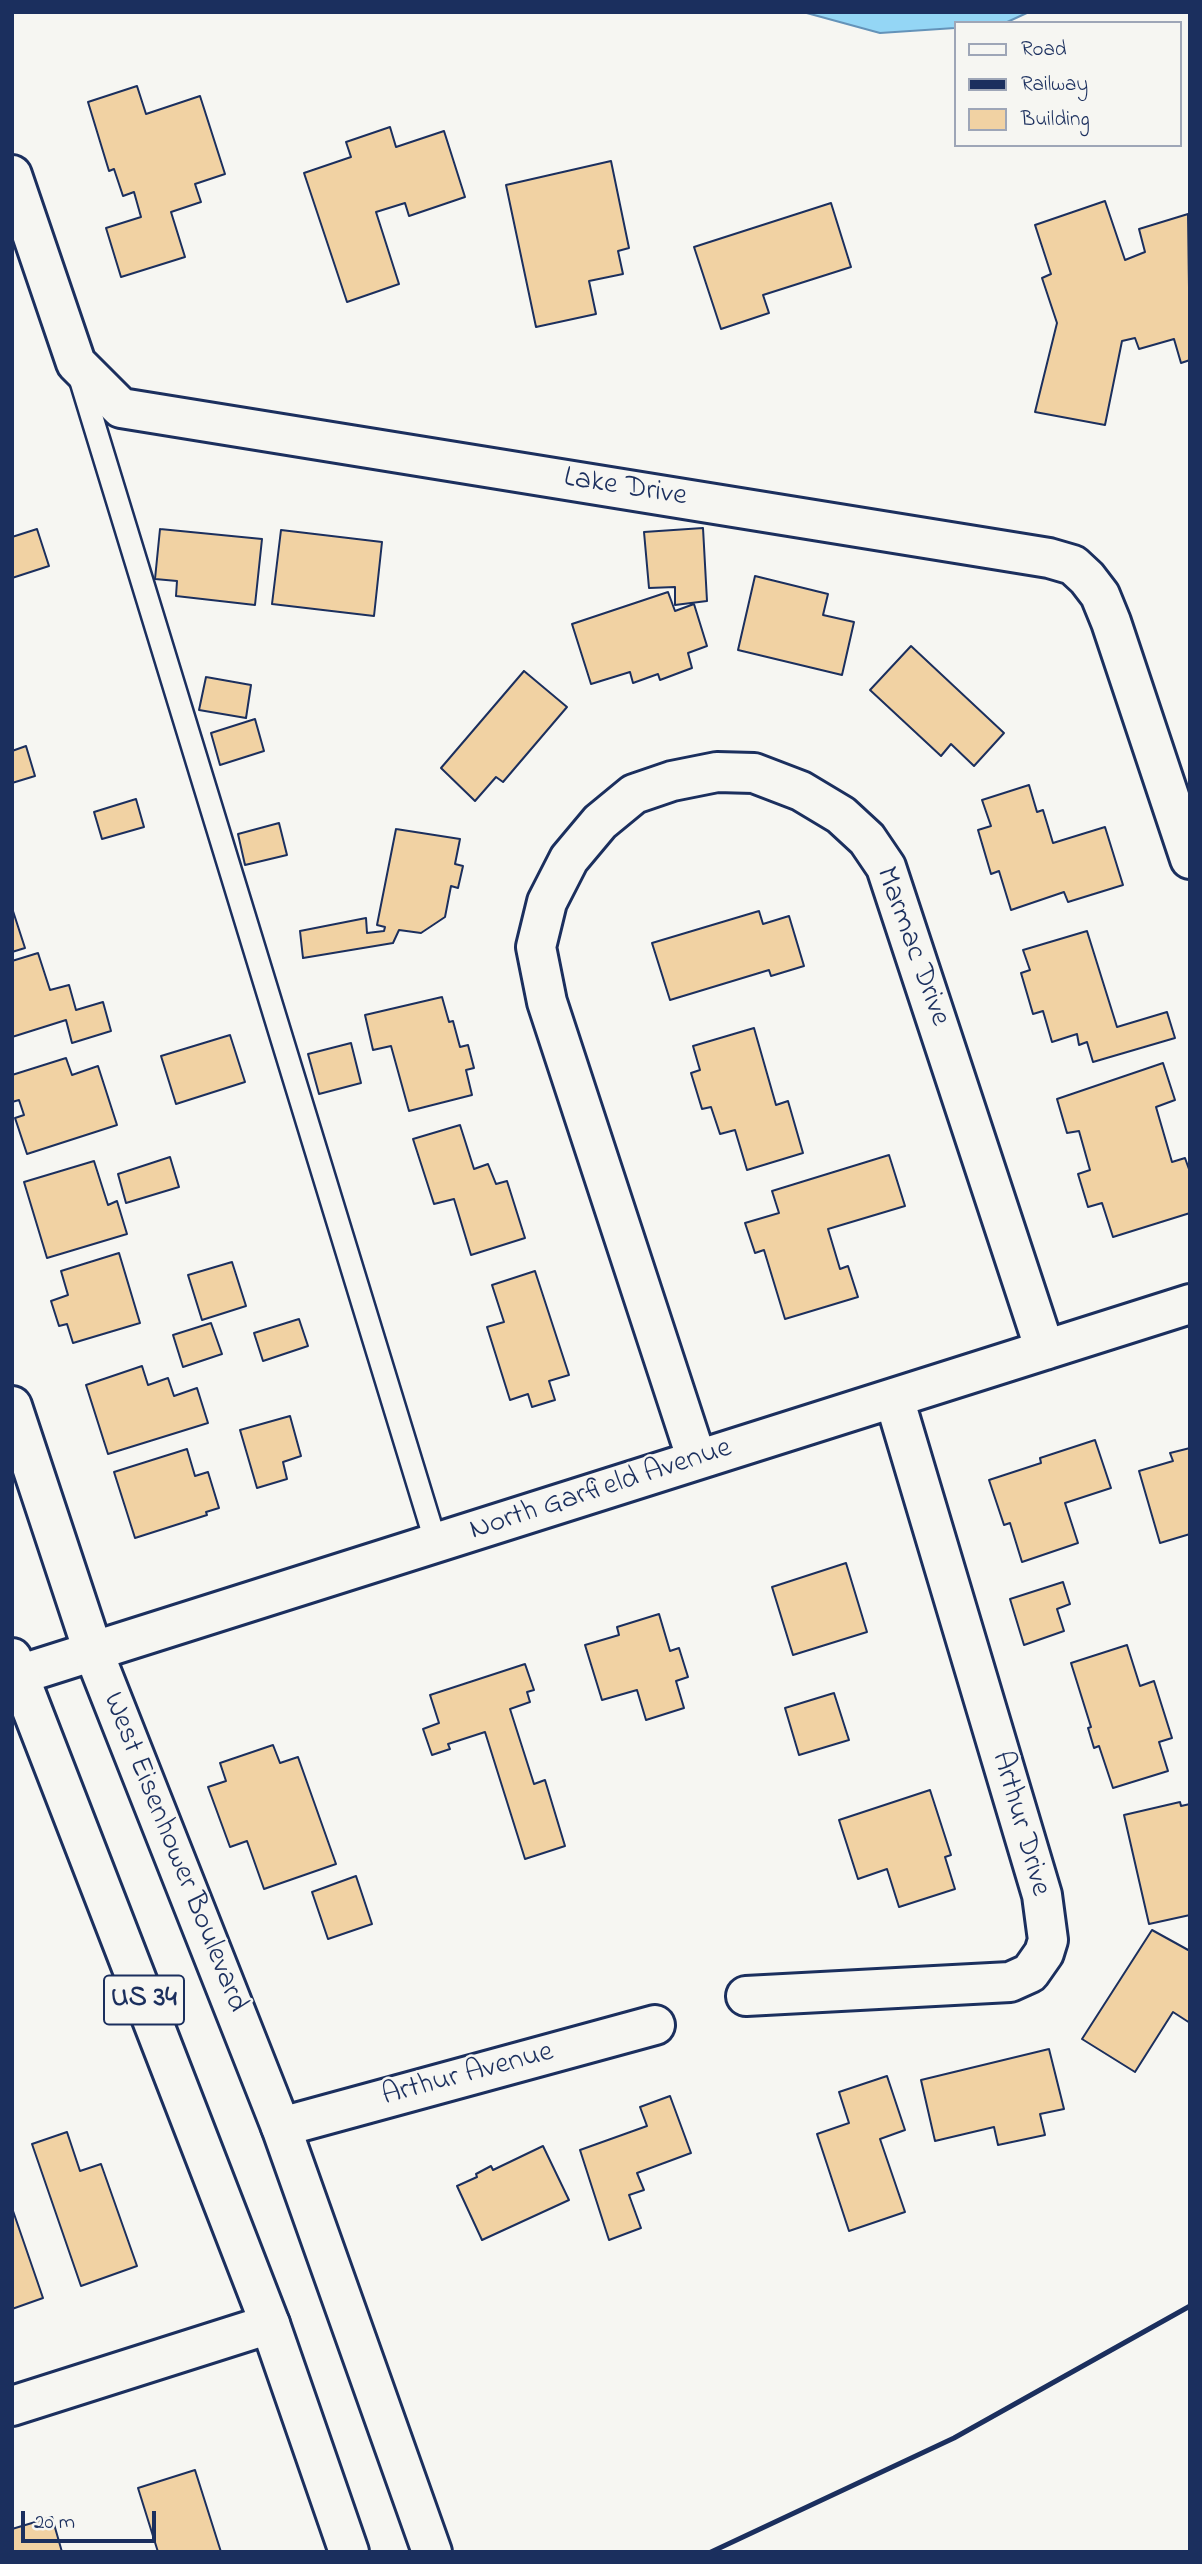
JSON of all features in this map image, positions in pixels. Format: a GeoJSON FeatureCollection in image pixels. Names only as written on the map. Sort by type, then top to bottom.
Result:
{"type":"FeatureCollection","features":[{"type":"Feature","properties":{"kind":"main road","name":"Lake Drive"},"geometry":{"type":"LineString","coordinates":[[12,175],[76,363],[121,408],[1035,556],[1073,565],[1100,596],[1111,622],[1190,859]]}},
{"type":"Feature","properties":{"kind":"main road","name":"Marmac Drive"},"geometry":{"type":"LineString","coordinates":[[697,1460],[547,1002],[536,947],[547,902],[569,859],[600,822],[634,794],[672,781],[718,772],[754,774],[800,791],[841,815],[867,839],[886,867],[1045,1350]]}},
{"type":"Feature","properties":{"kind":"main road","name":"North Garfield Avenue"},"geometry":{"type":"LineString","coordinates":[[14,1670],[93,1651],[1190,1304]]}},
{"type":"Feature","properties":{"kind":"main road","name":"Arthur Drive"},"geometry":{"type":"LineString","coordinates":[[746,1996],[1010,1982],[1030,1973],[1044,1953],[1048,1940],[1042,1895],[894,1398]]}},
{"type":"Feature","properties":{"kind":"main road","name":"West Eisenhower Boulevard"},"geometry":{"type":"LineString","coordinates":[[12,1406],[93,1651],[281,2127],[428,2542]]}},
{"type":"Feature","properties":{"kind":"main road","name":"US 34"},"geometry":{"type":"LineString","coordinates":[[14,1670],[271,2324],[349,2551]]}},
{"type":"Feature","properties":{"kind":"main road","name":"Arthur Avenue"},"geometry":{"type":"LineString","coordinates":[[281,2127],[655,2025]]}},
{"type":"Feature","properties":{"kind":"main road"},"geometry":{"type":"LineString","coordinates":[[12,2406],[271,2324]]}},
{"type":"Feature","properties":{"kind":"lane"},"geometry":{"type":"LineString","coordinates":[[76,363],[436,1543]]}},
{"type":"Feature","properties":{"kind":"water"},"geometry":{"type":"Polygon","coordinates":[[[803,12],[1029,12],[1009,21],[954,21],[954,28],[880,33],[803,12]]]}},
{"type":"Feature","properties":{"kind":"building"},"geometry":{"type":"Polygon","coordinates":[[[137,86],[146,114],[200,96],[225,174],[195,184],[201,202],[171,212],[185,257],[121,277],[106,228],[141,217],[134,192],[123,196],[114,169],[109,171],[88,102],[137,86]]]}},
{"type":"Feature","properties":{"kind":"building"},"geometry":{"type":"Polygon","coordinates":[[[390,127],[396,147],[444,131],[465,197],[409,216],[405,203],[376,212],[399,284],[347,302],[304,173],[351,157],[346,142],[390,127]]]}},
{"type":"Feature","properties":{"kind":"building"},"geometry":{"type":"Polygon","coordinates":[[[611,161],[629,248],[618,251],[623,274],[589,281],[596,314],[536,327],[506,185],[611,161]]]}},
{"type":"Feature","properties":{"kind":"building"},"geometry":{"type":"Polygon","coordinates":[[[1105,201],[1125,260],[1145,252],[1139,229],[1188,214],[1190,360],[1181,363],[1174,339],[1139,349],[1135,338],[1122,341],[1105,425],[1035,412],[1057,323],[1042,278],[1051,274],[1035,225],[1105,201]]]}},
{"type":"Feature","properties":{"kind":"building"},"geometry":{"type":"Polygon","coordinates":[[[831,203],[851,267],[763,295],[769,313],[721,329],[694,247],[831,203]]]}},
{"type":"Feature","properties":{"kind":"building"},"geometry":{"type":"Polygon","coordinates":[[[703,528],[707,601],[675,605],[675,587],[649,588],[644,532],[703,528]]]}},
{"type":"Feature","properties":{"kind":"building"},"geometry":{"type":"Polygon","coordinates":[[[37,529],[49,566],[12,578],[12,537],[37,529]]]}},
{"type":"Feature","properties":{"kind":"building"},"geometry":{"type":"Polygon","coordinates":[[[160,529],[262,539],[255,605],[176,596],[177,581],[155,579],[160,529]]]}},
{"type":"Feature","properties":{"kind":"building"},"geometry":{"type":"Polygon","coordinates":[[[281,530],[382,542],[374,616],[272,604],[281,530]]]}},
{"type":"Feature","properties":{"kind":"building"},"geometry":{"type":"Polygon","coordinates":[[[755,576],[828,594],[823,615],[854,622],[842,675],[738,650],[755,576]]]}},
{"type":"Feature","properties":{"kind":"building"},"geometry":{"type":"Polygon","coordinates":[[[668,592],[675,611],[694,604],[707,646],[688,653],[692,668],[660,680],[658,674],[633,683],[630,672],[591,684],[572,624],[668,592]]]}},
{"type":"Feature","properties":{"kind":"building"},"geometry":{"type":"Polygon","coordinates":[[[911,646],[1004,733],[974,766],[951,744],[941,756],[870,690],[911,646]]]}},
{"type":"Feature","properties":{"kind":"building"},"geometry":{"type":"Polygon","coordinates":[[[524,671],[567,707],[503,782],[496,777],[475,801],[441,768],[524,671]]]}},
{"type":"Feature","properties":{"kind":"building"},"geometry":{"type":"Polygon","coordinates":[[[206,677],[251,685],[246,718],[199,710],[206,677]]]}},
{"type":"Feature","properties":{"kind":"building"},"geometry":{"type":"Polygon","coordinates":[[[255,719],[264,751],[220,765],[211,733],[255,719]]]}},
{"type":"Feature","properties":{"kind":"building"},"geometry":{"type":"Polygon","coordinates":[[[26,746],[35,776],[12,783],[12,751],[26,746]]]}},
{"type":"Feature","properties":{"kind":"building"},"geometry":{"type":"Polygon","coordinates":[[[1029,785],[1037,812],[1043,810],[1053,843],[1105,827],[1123,885],[1068,902],[1064,892],[1011,910],[999,871],[991,874],[978,830],[991,826],[982,800],[1029,785]]]}},
{"type":"Feature","properties":{"kind":"building"},"geometry":{"type":"Polygon","coordinates":[[[136,799],[144,827],[102,839],[94,812],[136,799]]]}},
{"type":"Feature","properties":{"kind":"building"},"geometry":{"type":"Polygon","coordinates":[[[279,823],[287,855],[245,865],[238,834],[279,823]]]}},
{"type":"Feature","properties":{"kind":"building"},"geometry":{"type":"Polygon","coordinates":[[[396,829],[460,839],[455,864],[463,866],[458,888],[451,886],[445,917],[421,933],[399,930],[393,943],[303,958],[300,931],[366,918],[367,933],[384,931],[385,927],[377,925],[396,829]]]}},
{"type":"Feature","properties":{"kind":"building"},"geometry":{"type":"Polygon","coordinates":[[[12,908],[25,948],[12,952],[12,908]]]}},
{"type":"Feature","properties":{"kind":"building"},"geometry":{"type":"Polygon","coordinates":[[[759,911],[763,924],[789,916],[804,966],[771,976],[769,970],[670,1000],[652,943],[759,911]]]}},
{"type":"Feature","properties":{"kind":"building"},"geometry":{"type":"Polygon","coordinates":[[[1087,931],[1117,1027],[1167,1012],[1175,1038],[1093,1062],[1087,1042],[1079,1045],[1077,1034],[1052,1042],[1043,1011],[1033,1014],[1021,973],[1030,970],[1023,950],[1087,931]]]}},
{"type":"Feature","properties":{"kind":"building"},"geometry":{"type":"Polygon","coordinates":[[[38,953],[50,990],[69,985],[76,1010],[103,1002],[111,1031],[72,1043],[66,1020],[12,1037],[12,961],[38,953]]]}},
{"type":"Feature","properties":{"kind":"building"},"geometry":{"type":"Polygon","coordinates":[[[442,997],[449,1022],[453,1021],[460,1047],[468,1045],[474,1068],[466,1070],[472,1095],[409,1111],[391,1046],[373,1050],[365,1015],[442,997]]]}},
{"type":"Feature","properties":{"kind":"building"},"geometry":{"type":"Polygon","coordinates":[[[754,1028],[776,1105],[788,1101],[803,1153],[747,1170],[735,1130],[720,1134],[711,1107],[702,1109],[691,1073],[700,1070],[693,1046],[754,1028]]]}},
{"type":"Feature","properties":{"kind":"building"},"geometry":{"type":"Polygon","coordinates":[[[230,1035],[245,1082],[176,1104],[161,1056],[230,1035]]]}},
{"type":"Feature","properties":{"kind":"building"},"geometry":{"type":"Polygon","coordinates":[[[351,1043],[361,1083],[319,1094],[308,1054],[351,1043]]]}},
{"type":"Feature","properties":{"kind":"building"},"geometry":{"type":"Polygon","coordinates":[[[66,1058],[72,1075],[98,1066],[117,1125],[27,1154],[15,1118],[24,1115],[19,1100],[12,1102],[12,1075],[66,1058]]]}},
{"type":"Feature","properties":{"kind":"building"},"geometry":{"type":"Polygon","coordinates":[[[1163,1063],[1175,1100],[1156,1107],[1172,1162],[1185,1158],[1190,1172],[1190,1213],[1113,1237],[1102,1203],[1088,1207],[1078,1174],[1090,1170],[1079,1131],[1067,1133],[1057,1099],[1163,1063]]]}},
{"type":"Feature","properties":{"kind":"building"},"geometry":{"type":"Polygon","coordinates":[[[460,1125],[474,1169],[488,1164],[496,1184],[507,1181],[525,1238],[471,1255],[454,1199],[434,1204],[413,1139],[460,1125]]]}},
{"type":"Feature","properties":{"kind":"building"},"geometry":{"type":"Polygon","coordinates":[[[889,1155],[905,1206],[828,1229],[840,1269],[848,1266],[858,1297],[785,1319],[764,1250],[755,1253],[745,1223],[779,1213],[772,1191],[889,1155]]]}},
{"type":"Feature","properties":{"kind":"building"},"geometry":{"type":"Polygon","coordinates":[[[170,1157],[179,1187],[126,1203],[118,1174],[170,1157]]]}},
{"type":"Feature","properties":{"kind":"building"},"geometry":{"type":"Polygon","coordinates":[[[94,1161],[108,1205],[117,1201],[127,1234],[47,1258],[24,1182],[94,1161]]]}},
{"type":"Feature","properties":{"kind":"building"},"geometry":{"type":"Polygon","coordinates":[[[119,1253],[140,1323],[73,1343],[67,1324],[59,1326],[51,1301],[68,1295],[61,1271],[119,1253]]]}},
{"type":"Feature","properties":{"kind":"building"},"geometry":{"type":"Polygon","coordinates":[[[232,1262],[246,1306],[202,1320],[188,1275],[232,1262]]]}},
{"type":"Feature","properties":{"kind":"building"},"geometry":{"type":"Polygon","coordinates":[[[535,1271],[569,1375],[549,1381],[555,1400],[532,1407],[528,1394],[510,1400],[487,1327],[504,1322],[492,1285],[535,1271]]]}},
{"type":"Feature","properties":{"kind":"building"},"geometry":{"type":"Polygon","coordinates":[[[299,1319],[308,1346],[263,1361],[254,1333],[299,1319]]]}},
{"type":"Feature","properties":{"kind":"building"},"geometry":{"type":"Polygon","coordinates":[[[211,1323],[222,1354],[183,1367],[173,1335],[211,1323]]]}},
{"type":"Feature","properties":{"kind":"building"},"geometry":{"type":"Polygon","coordinates":[[[142,1366],[148,1385],[168,1378],[174,1396],[197,1388],[208,1423],[108,1454],[86,1385],[142,1366]]]}},
{"type":"Feature","properties":{"kind":"building"},"geometry":{"type":"Polygon","coordinates":[[[290,1416],[301,1456],[283,1462],[287,1479],[257,1488],[240,1430],[290,1416]]]}},
{"type":"Feature","properties":{"kind":"building"},"geometry":{"type":"Polygon","coordinates":[[[1095,1440],[1111,1488],[1065,1503],[1078,1543],[1022,1562],[1010,1523],[1004,1525],[989,1480],[1041,1463],[1040,1458],[1095,1440]]]}},
{"type":"Feature","properties":{"kind":"building"},"geometry":{"type":"Polygon","coordinates":[[[1190,1448],[1190,1534],[1160,1543],[1139,1471],[1173,1461],[1170,1453],[1190,1448]]]}},
{"type":"Feature","properties":{"kind":"building"},"geometry":{"type":"Polygon","coordinates":[[[187,1449],[195,1476],[208,1472],[219,1508],[206,1512],[207,1515],[135,1538],[114,1472],[187,1449]]]}},
{"type":"Feature","properties":{"kind":"building"},"geometry":{"type":"Polygon","coordinates":[[[846,1563],[867,1632],[793,1655],[772,1587],[846,1563]]]}},
{"type":"Feature","properties":{"kind":"building"},"geometry":{"type":"Polygon","coordinates":[[[1063,1582],[1070,1604],[1057,1609],[1064,1631],[1024,1645],[1010,1599],[1063,1582]]]}},
{"type":"Feature","properties":{"kind":"building"},"geometry":{"type":"Polygon","coordinates":[[[659,1614],[670,1651],[679,1648],[688,1677],[676,1681],[684,1708],[646,1720],[637,1690],[602,1700],[585,1645],[619,1635],[617,1627],[659,1614]]]}},
{"type":"Feature","properties":{"kind":"building"},"geometry":{"type":"Polygon","coordinates":[[[1127,1645],[1140,1686],[1154,1681],[1172,1738],[1159,1742],[1168,1771],[1113,1788],[1099,1746],[1094,1748],[1088,1728],[1091,1727],[1071,1663],[1127,1645]]]}},
{"type":"Feature","properties":{"kind":"building"},"geometry":{"type":"Polygon","coordinates":[[[525,1664],[534,1690],[527,1692],[530,1702],[510,1709],[534,1784],[545,1780],[565,1846],[525,1859],[485,1732],[448,1744],[450,1749],[432,1755],[423,1729],[439,1723],[430,1695],[525,1664]]]}},
{"type":"Feature","properties":{"kind":"building"},"geometry":{"type":"Polygon","coordinates":[[[834,1693],[849,1740],[799,1755],[785,1708],[834,1693]]]}},
{"type":"Feature","properties":{"kind":"building"},"geometry":{"type":"Polygon","coordinates":[[[273,1745],[280,1763],[298,1757],[336,1864],[264,1889],[247,1841],[230,1847],[208,1787],[226,1781],[220,1763],[273,1745]]]}},
{"type":"Feature","properties":{"kind":"building"},"geometry":{"type":"Polygon","coordinates":[[[930,1790],[951,1855],[945,1857],[955,1889],[899,1907],[887,1869],[858,1879],[839,1820],[930,1790]]]}},
{"type":"Feature","properties":{"kind":"building"},"geometry":{"type":"Polygon","coordinates":[[[1180,1802],[1181,1806],[1190,1804],[1190,1915],[1149,1924],[1124,1815],[1180,1802]]]}},
{"type":"Feature","properties":{"kind":"building"},"geometry":{"type":"Polygon","coordinates":[[[356,1876],[372,1924],[328,1939],[312,1892],[356,1876]]]}},
{"type":"Feature","properties":{"kind":"building"},"geometry":{"type":"Polygon","coordinates":[[[1152,1930],[1190,1951],[1190,2023],[1173,2012],[1135,2072],[1082,2039],[1152,1930]]]}},
{"type":"Feature","properties":{"kind":"building"},"geometry":{"type":"Polygon","coordinates":[[[1049,2049],[1064,2109],[1040,2114],[1045,2135],[998,2145],[994,2127],[935,2141],[921,2080],[1049,2049]]]}},
{"type":"Feature","properties":{"kind":"building"},"geometry":{"type":"Polygon","coordinates":[[[887,2076],[905,2130],[880,2139],[905,2212],[849,2231],[817,2134],[849,2123],[839,2092],[887,2076]]]}},
{"type":"Feature","properties":{"kind":"building"},"geometry":{"type":"Polygon","coordinates":[[[670,2096],[691,2153],[637,2173],[644,2190],[629,2195],[641,2228],[609,2240],[580,2150],[647,2126],[640,2107],[670,2096]]]}},
{"type":"Feature","properties":{"kind":"building"},"geometry":{"type":"Polygon","coordinates":[[[67,2132],[80,2171],[101,2164],[137,2266],[81,2286],[32,2144],[67,2132]]]}},
{"type":"Feature","properties":{"kind":"building"},"geometry":{"type":"Polygon","coordinates":[[[543,2146],[569,2200],[482,2240],[457,2186],[477,2177],[476,2174],[491,2166],[493,2170],[543,2146]]]}},
{"type":"Feature","properties":{"kind":"building"},"geometry":{"type":"Polygon","coordinates":[[[12,2208],[43,2298],[12,2309],[12,2208]]]}},
{"type":"Feature","properties":{"kind":"building"},"geometry":{"type":"Polygon","coordinates":[[[195,2470],[221,2552],[158,2552],[138,2488],[195,2470]]]}},
{"type":"Feature","properties":{"kind":"building"},"geometry":{"type":"Polygon","coordinates":[[[52,2517],[62,2552],[12,2552],[12,2529],[52,2517]]]}},
{"type":"Feature","properties":{"kind":"railway"},"geometry":{"type":"LineString","coordinates":[[711,2552],[954,2438],[1190,2306]]}}]}
